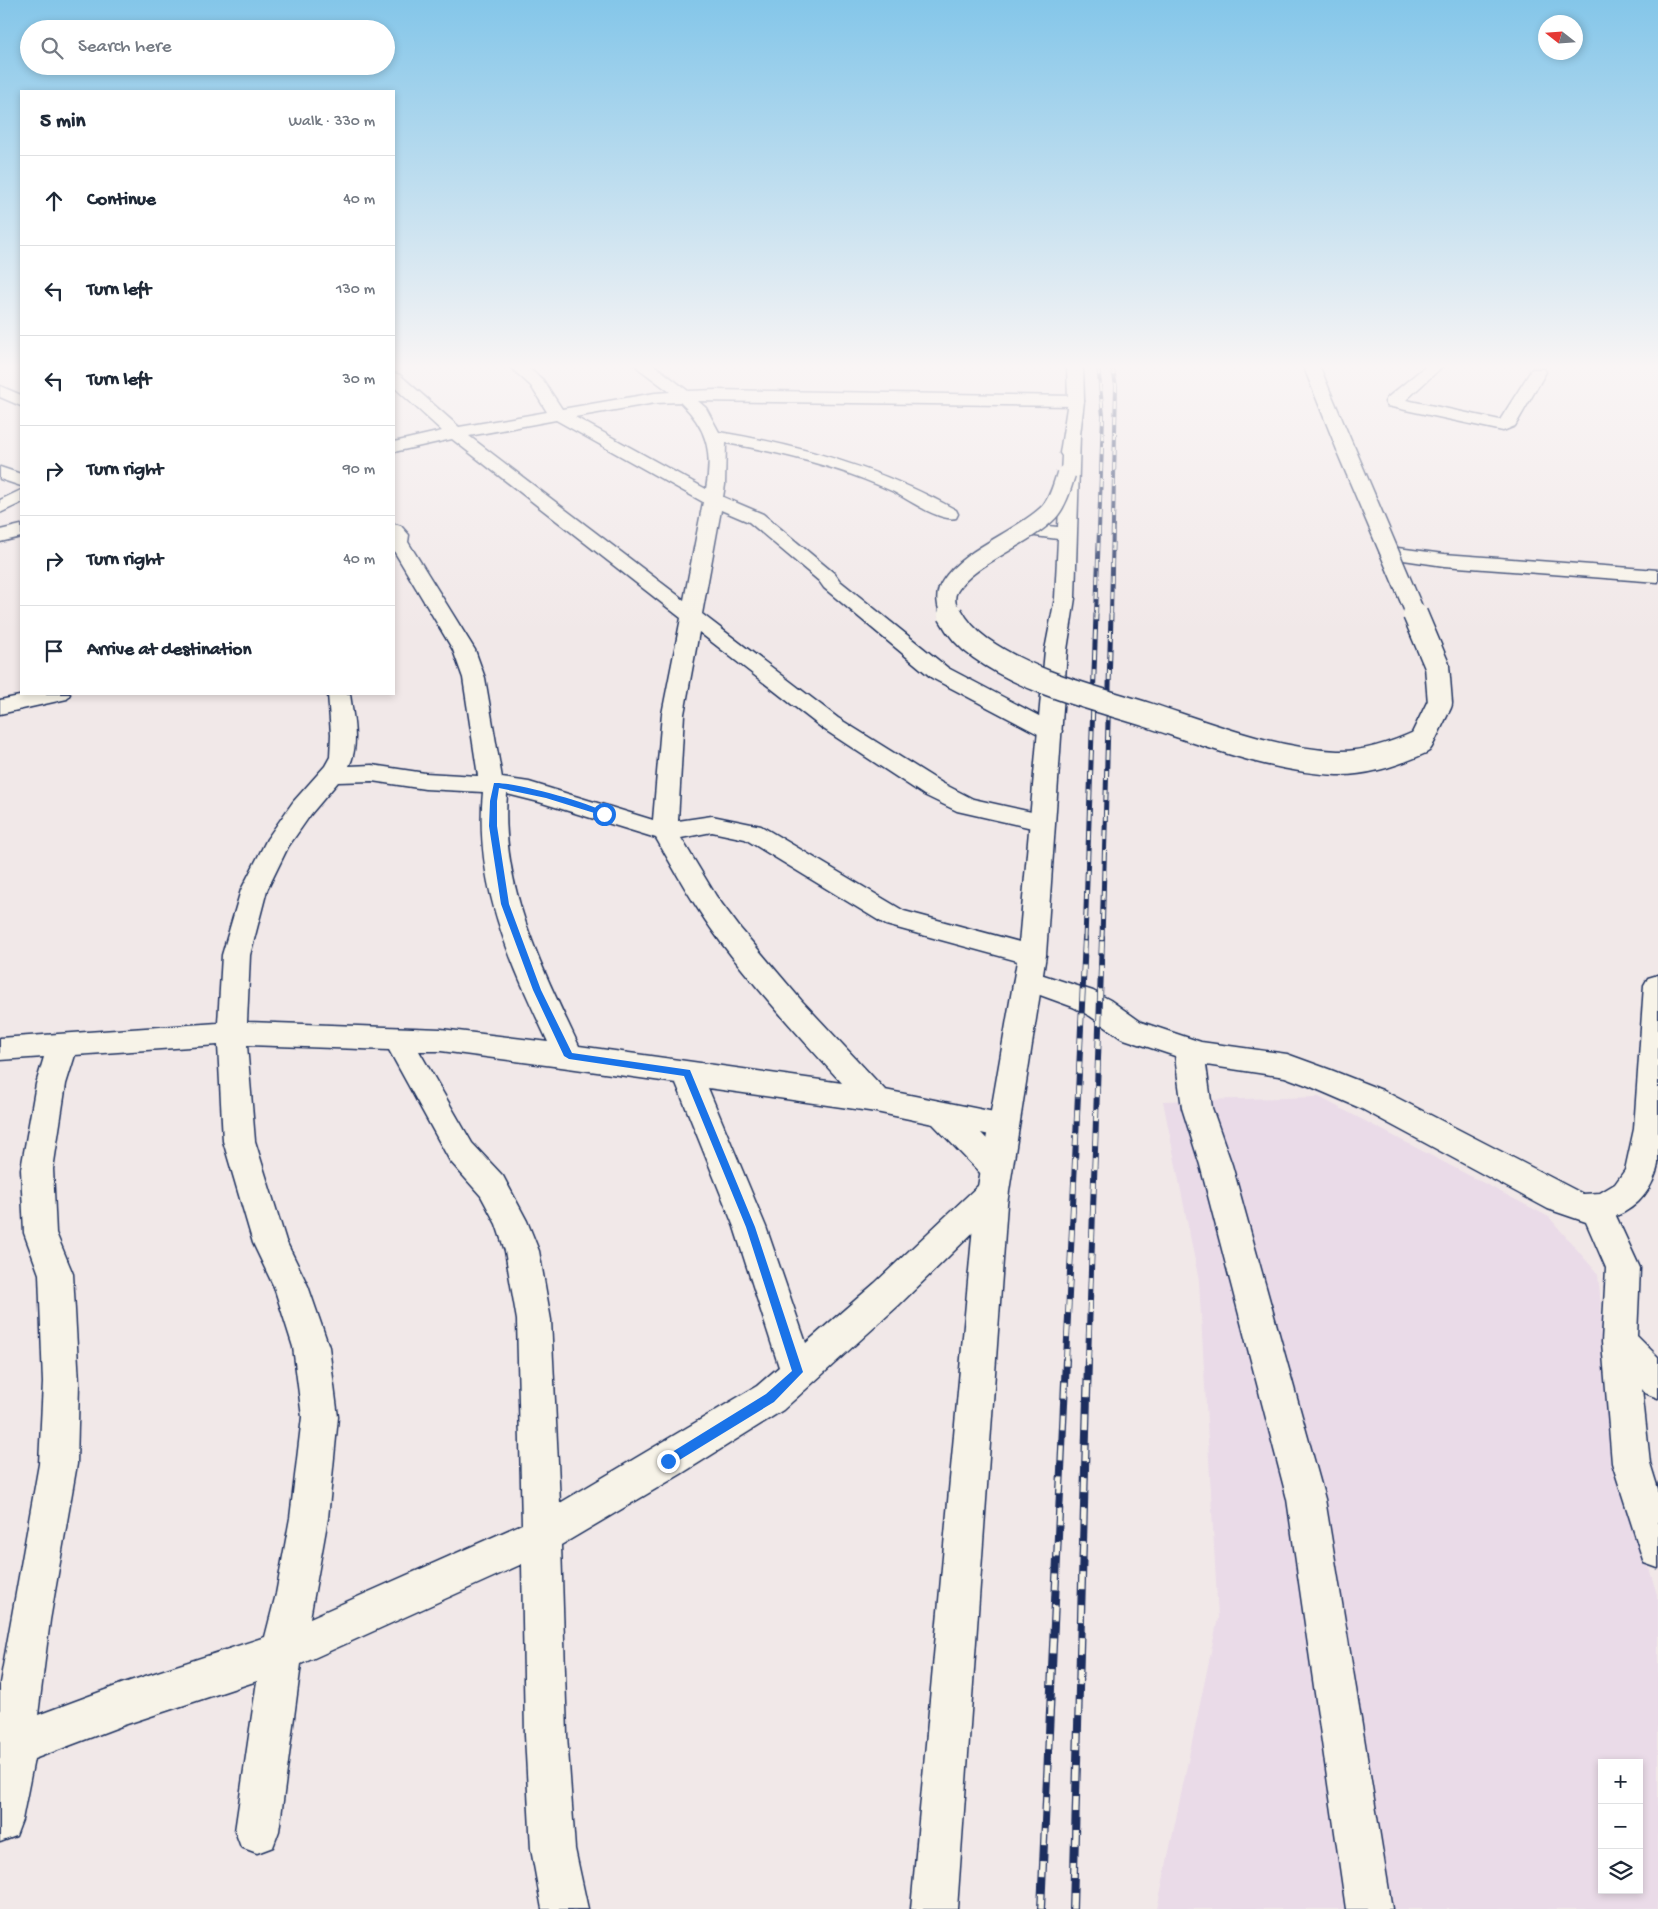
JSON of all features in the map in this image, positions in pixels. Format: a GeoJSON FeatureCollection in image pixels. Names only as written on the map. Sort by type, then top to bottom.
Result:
{"type":"FeatureCollection","features":[{"type":"Feature","properties":{"kind":"street"},"geometry":{"type":"LineString","coordinates":[[482,454],[830,723],[933,789],[966,805],[1041,822]]}},
{"type":"Feature","properties":{"kind":"street"},"geometry":{"type":"LineString","coordinates":[[630,454],[713,500],[756,518],[828,578],[831,584],[940,673],[1050,731]]}},
{"type":"Feature","properties":{"kind":"street"},"geometry":{"type":"LineString","coordinates":[[717,454],[716,485],[673,714],[665,832],[707,903],[730,935],[791,1008],[876,1100]]}},
{"type":"Feature","properties":{"kind":"street"},"geometry":{"type":"LineString","coordinates":[[801,454],[854,471],[922,498],[949,514]]}},
{"type":"Feature","properties":{"kind":"street"},"geometry":{"type":"LineString","coordinates":[[1069,454],[1060,495],[1049,512],[1027,530],[972,564],[952,582],[946,595],[948,609],[961,631],[979,647],[1026,673],[1050,683],[1252,749],[1298,759],[1344,763],[1399,752],[1421,742],[1440,703],[1437,666],[1348,454]]}},
{"type":"Feature","properties":{"kind":"street"},"geometry":{"type":"LineString","coordinates":[[934,1909],[994,1180],[1030,968],[1056,650],[1065,598],[1071,454]]}},
{"type":"Feature","properties":{"kind":"street"},"geometry":{"type":"LineString","coordinates":[[0,472],[20,480]]}},
{"type":"Feature","properties":{"kind":"street"},"geometry":{"type":"LineString","coordinates":[[0,507],[20,497]]}},
{"type":"Feature","properties":{"kind":"street"},"geometry":{"type":"LineString","coordinates":[[1027,530],[1069,534]]}},
{"type":"Feature","properties":{"kind":"street"},"geometry":{"type":"LineString","coordinates":[[0,536],[20,531]]}},
{"type":"Feature","properties":{"kind":"street"},"geometry":{"type":"LineString","coordinates":[[395,531],[399,535],[398,542],[464,650],[474,678],[494,785],[493,826],[505,904],[537,990],[569,1056]]}},
{"type":"Feature","properties":{"kind":"street"},"geometry":{"type":"LineString","coordinates":[[1390,553],[1444,560],[1658,576]]}},
{"type":"Feature","properties":{"kind":"street"},"geometry":{"type":"LineString","coordinates":[[0,707],[54,695]]}},
{"type":"Feature","properties":{"kind":"street"},"geometry":{"type":"LineString","coordinates":[[257,1832],[282,1652],[296,1594],[309,1518],[320,1417],[311,1347],[290,1286],[270,1243],[239,1141],[232,1033],[238,942],[254,890],[276,845],[302,808],[331,775],[342,756],[343,734],[339,695]]}},
{"type":"Feature","properties":{"kind":"street"},"geometry":{"type":"LineString","coordinates":[[331,775],[372,773],[425,781],[520,788],[665,832],[712,824],[752,832],[895,918],[1030,968],[1100,1008],[1131,1030],[1189,1049],[1287,1066],[1320,1078],[1379,1103],[1559,1198],[1582,1208],[1596,1208],[1609,1204],[1626,1194],[1640,1175],[1649,1129],[1658,985]]}},
{"type":"Feature","properties":{"kind":"street"},"geometry":{"type":"LineString","coordinates":[[0,1049],[232,1033],[441,1040],[569,1056],[876,1100],[1003,1125]]}},
{"type":"Feature","properties":{"kind":"street"},"geometry":{"type":"LineString","coordinates":[[398,1039],[461,1152],[492,1186],[511,1221],[522,1251],[534,1320],[542,1534],[546,1735],[552,1839],[565,1909]]}},
{"type":"Feature","properties":{"kind":"street"},"geometry":{"type":"LineString","coordinates":[[0,1820],[8,1746],[19,1695],[30,1620],[58,1464],[61,1383],[56,1274],[40,1233],[36,1169],[51,1084],[63,1045]]}},
{"type":"Feature","properties":{"kind":"street"},"geometry":{"type":"LineString","coordinates":[[1189,1049],[1197,1108],[1216,1165],[1306,1499],[1369,1909]]}},
{"type":"Feature","properties":{"kind":"street"},"geometry":{"type":"LineString","coordinates":[[687,1073],[750,1227],[798,1372]]}},
{"type":"Feature","properties":{"kind":"street"},"geometry":{"type":"LineString","coordinates":[[941,1112],[994,1180]]}},
{"type":"Feature","properties":{"kind":"street"},"geometry":{"type":"LineString","coordinates":[[8,1746],[124,1704],[282,1652],[542,1534],[668,1461],[770,1398],[887,1294],[994,1180]]}},
{"type":"Feature","properties":{"kind":"street"},"geometry":{"type":"LineString","coordinates":[[1596,1208],[1623,1268],[1619,1342],[1631,1463],[1658,1550]]}},
{"type":"Feature","properties":{"kind":"street"},"geometry":{"type":"LineString","coordinates":[[1619,1342],[1658,1381]]}},
{"type":"Feature","properties":{"kind":"shaded area"},"geometry":{"type":"Polygon","coordinates":[[[1319,1097],[1549,1217],[1598,1274],[1615,1454],[1658,1598],[1658,1909],[1157,1909],[1218,1618],[1199,1281],[1163,1101],[1319,1097]]]}},
{"type":"Feature","properties":{"kind":"railway"},"geometry":{"type":"LineString","coordinates":[[1096,615],[1102,454]]}},
{"type":"Feature","properties":{"kind":"railway"},"geometry":{"type":"LineString","coordinates":[[1111,615],[1115,454]]}},
{"type":"Feature","properties":{"kind":"railway"},"geometry":{"type":"LineString","coordinates":[[1085,940],[1096,614]]}},
{"type":"Feature","properties":{"kind":"railway"},"geometry":{"type":"LineString","coordinates":[[1102,940],[1111,614]]}},
{"type":"Feature","properties":{"kind":"railway"},"geometry":{"type":"LineString","coordinates":[[1066,1361],[1085,938]]}},
{"type":"Feature","properties":{"kind":"railway"},"geometry":{"type":"LineString","coordinates":[[1088,1361],[1102,938]]}},
{"type":"Feature","properties":{"kind":"railway"},"geometry":{"type":"LineString","coordinates":[[1041,1909],[1066,1360]]}},
{"type":"Feature","properties":{"kind":"railway"},"geometry":{"type":"LineString","coordinates":[[1073,1909],[1088,1360]]}},
{"type":"Feature","properties":{"kind":"route"},"geometry":{"type":"LineString","coordinates":[[604,814],[520,788],[496,785],[493,801],[496,852],[505,904],[520,948],[537,990],[569,1056],[687,1073],[750,1227],[798,1372],[770,1398],[668,1461]]}}]}
